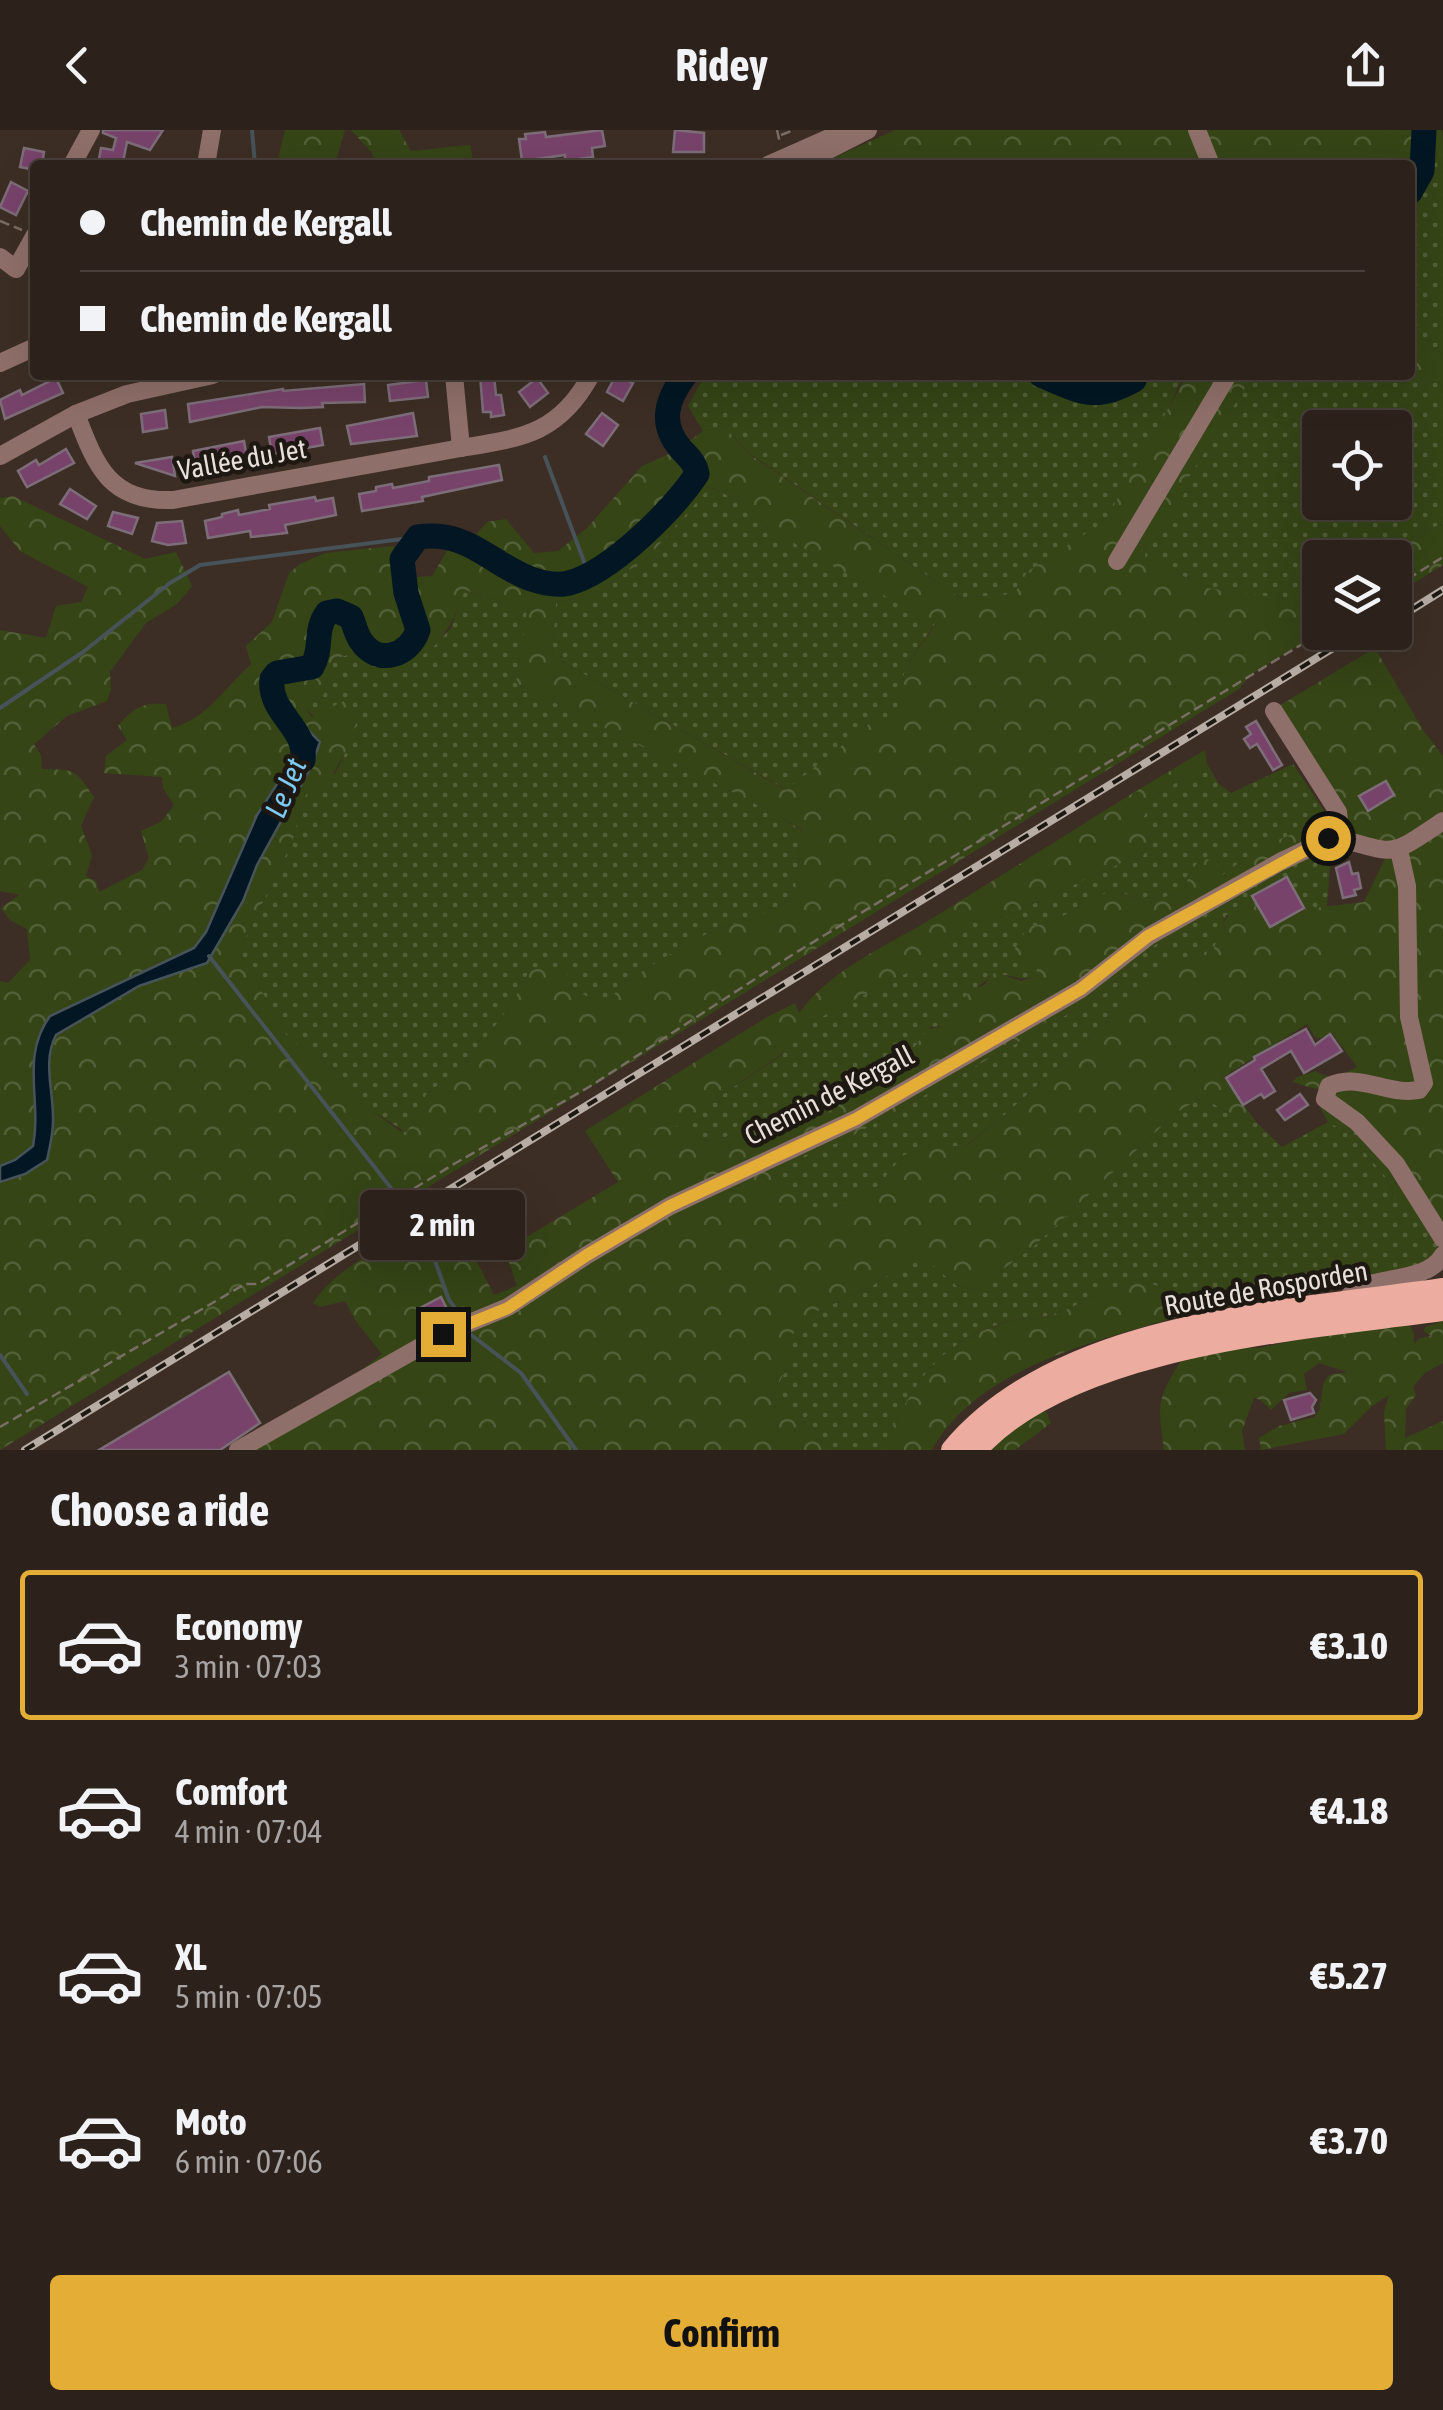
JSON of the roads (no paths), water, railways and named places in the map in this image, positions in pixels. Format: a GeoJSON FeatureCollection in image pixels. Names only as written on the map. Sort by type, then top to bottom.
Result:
{"type":"FeatureCollection","features":[{"type":"Feature","properties":{"kind":"main road","name":"Route de Rosporden"},"geometry":{"type":"LineString","coordinates":[[976,1450],[1004,1424],[1038,1401],[1097,1376],[1443,1289]]}},
{"type":"Feature","properties":{"kind":"main road","name":"Route de Rosporden"},"geometry":{"type":"LineString","coordinates":[[952,1450],[998,1405],[1041,1378],[1075,1363],[1215,1322],[1443,1310]]}},
{"type":"Feature","properties":{"kind":"street"},"geometry":{"type":"LineString","coordinates":[[75,160],[91,130]]}},
{"type":"Feature","properties":{"kind":"street"},"geometry":{"type":"LineString","coordinates":[[207,160],[212,130]]}},
{"type":"Feature","properties":{"kind":"street"},"geometry":{"type":"LineString","coordinates":[[777,160],[847,130]]}},
{"type":"Feature","properties":{"kind":"street"},"geometry":{"type":"LineString","coordinates":[[823,140],[868,130]]}},
{"type":"Feature","properties":{"kind":"street"},"geometry":{"type":"LineString","coordinates":[[1197,130],[1209,160]]}},
{"type":"Feature","properties":{"kind":"street"},"geometry":{"type":"LineString","coordinates":[[0,257],[16,269],[30,244]]}},
{"type":"Feature","properties":{"kind":"street"},"geometry":{"type":"LineString","coordinates":[[0,363],[30,349]]}},
{"type":"Feature","properties":{"kind":"street"},"geometry":{"type":"LineString","coordinates":[[0,456],[76,414],[128,394],[191,380]]}},
{"type":"Feature","properties":{"kind":"street"},"geometry":{"type":"LineString","coordinates":[[454,380],[461,448]]}},
{"type":"Feature","properties":{"kind":"street","name":"Vallée du Jet"},"geometry":{"type":"LineString","coordinates":[[76,414],[102,472],[126,492],[155,500],[519,438],[553,423],[579,396],[587,380]]}},
{"type":"Feature","properties":{"kind":"street"},"geometry":{"type":"LineString","coordinates":[[1117,561],[1225,380]]}},
{"type":"Feature","properties":{"kind":"street"},"geometry":{"type":"LineString","coordinates":[[1274,712],[1338,812],[1340,839],[1376,850],[1398,850],[1443,821]]}},
{"type":"Feature","properties":{"kind":"street","name":"Chemin de Kergall"},"geometry":{"type":"LineString","coordinates":[[238,1450],[443,1334],[508,1308],[670,1206],[856,1119],[1081,989],[1148,936],[1306,848],[1328,838],[1340,839]]}},
{"type":"Feature","properties":{"kind":"street"},"geometry":{"type":"LineString","coordinates":[[1398,850],[1408,886],[1409,1017],[1424,1083],[1419,1090],[1409,1092],[1361,1081],[1344,1082],[1329,1086],[1325,1098],[1357,1122],[1396,1164],[1443,1240]]}},
{"type":"Feature","properties":{"kind":"street"},"geometry":{"type":"LineString","coordinates":[[1345,1313],[1356,1290],[1429,1270],[1443,1255]]}},
{"type":"Feature","properties":{"kind":"water"},"geometry":{"type":"Polygon","coordinates":[[[305,727],[320,742],[311,767],[207,963],[139,986],[56,1035],[50,1055],[53,1121],[47,1160],[25,1174],[0,1182],[0,1166],[33,1146],[36,1047],[50,1016],[194,948],[206,932],[257,815],[292,761],[294,744],[290,736],[305,727]]]}},
{"type":"Feature","properties":{"kind":"waterway"},"geometry":{"type":"LineString","coordinates":[[252,130],[255,160]]}},
{"type":"Feature","properties":{"kind":"waterway","name":"Le Jet"},"geometry":{"type":"LineString","coordinates":[[1415,183],[1422,171],[1424,130]]}},
{"type":"Feature","properties":{"kind":"waterway","name":"Le Jet"},"geometry":{"type":"LineString","coordinates":[[303,760],[303,748],[276,701],[272,679],[277,673],[312,667],[327,613],[337,611],[351,617],[361,641],[376,654],[393,655],[408,646],[418,630],[406,593],[402,559],[418,537],[451,538],[516,573],[550,584],[569,583],[603,566],[657,521],[697,474],[669,429],[670,402],[682,380]]}},
{"type":"Feature","properties":{"kind":"waterway","name":"Le Jet"},"geometry":{"type":"LineString","coordinates":[[1053,380],[1098,393],[1134,380]]}},
{"type":"Feature","properties":{"kind":"waterway"},"geometry":{"type":"LineString","coordinates":[[545,457],[589,575]]}},
{"type":"Feature","properties":{"kind":"waterway"},"geometry":{"type":"LineString","coordinates":[[0,708],[200,565],[418,537]]}},
{"type":"Feature","properties":{"kind":"waterway"},"geometry":{"type":"LineString","coordinates":[[209,956],[398,1197]]}},
{"type":"Feature","properties":{"kind":"waterway"},"geometry":{"type":"LineString","coordinates":[[424,1230],[449,1300],[461,1316]]}},
{"type":"Feature","properties":{"kind":"waterway"},"geometry":{"type":"LineString","coordinates":[[470,1334],[521,1373],[576,1450]]}},
{"type":"Feature","properties":{"kind":"waterway"},"geometry":{"type":"LineString","coordinates":[[0,1355],[27,1394]]}},
{"type":"Feature","properties":{"kind":"railway"},"geometry":{"type":"LineString","coordinates":[[1412,609],[1443,590]]}},
{"type":"Feature","properties":{"kind":"railway"},"geometry":{"type":"LineString","coordinates":[[25,1450],[1330,650]]}}]}
